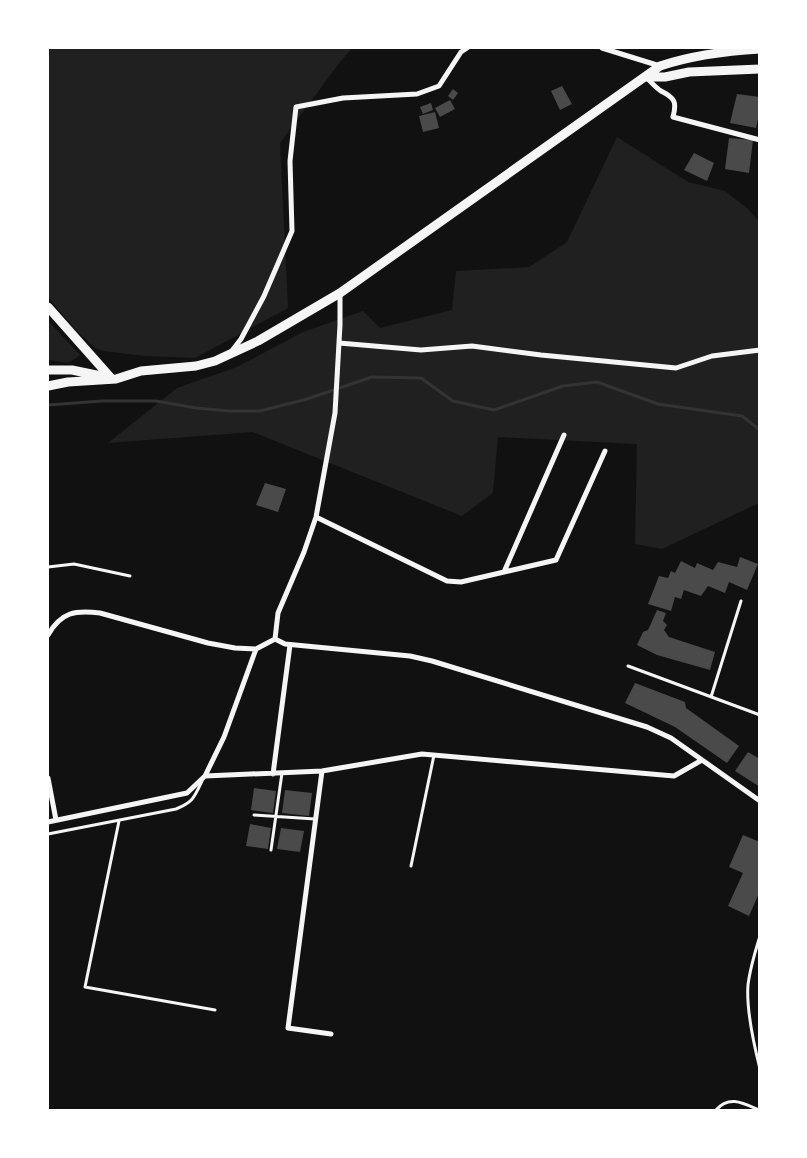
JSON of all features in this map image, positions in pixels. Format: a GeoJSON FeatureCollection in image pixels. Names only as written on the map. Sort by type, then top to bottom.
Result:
{"type":"FeatureCollection","features":[{"type":"Feature","properties":{"kind":"main road"},"geometry":{"type":"LineString","coordinates":[[48,370],[72,370],[116,379],[141,371],[196,366],[228,356],[297,319],[340,293],[660,66],[710,53],[760,49]]}},
{"type":"Feature","properties":{"kind":"main road"},"geometry":{"type":"LineString","coordinates":[[646,77],[665,77],[689,72],[760,69]]}},
{"type":"Feature","properties":{"kind":"main road"},"geometry":{"type":"LineString","coordinates":[[48,307],[111,378]]}},
{"type":"Feature","properties":{"kind":"main road"},"geometry":{"type":"LineString","coordinates":[[48,386],[111,378]]}},
{"type":"Feature","properties":{"kind":"street"},"geometry":{"type":"LineString","coordinates":[[228,356],[241,339],[264,296],[292,231],[290,161],[296,107],[343,98],[416,94],[439,86],[461,52],[467,48]]}},
{"type":"Feature","properties":{"kind":"street"},"geometry":{"type":"LineString","coordinates":[[602,48],[660,66]]}},
{"type":"Feature","properties":{"kind":"street"},"geometry":{"type":"LineString","coordinates":[[646,77],[660,91],[674,99],[675,108],[672,117],[760,140]]}},
{"type":"Feature","properties":{"kind":"street"},"geometry":{"type":"LineString","coordinates":[[275,639],[278,613],[304,552],[316,517],[334,413],[340,293]]}},
{"type":"Feature","properties":{"kind":"street"},"geometry":{"type":"LineString","coordinates":[[339,343],[421,350],[472,346],[540,355],[676,368],[712,356],[760,350]]}},
{"type":"Feature","properties":{"kind":"street"},"geometry":{"type":"LineString","coordinates":[[504,572],[564,435]]}},
{"type":"Feature","properties":{"kind":"street"},"geometry":{"type":"LineString","coordinates":[[316,517],[447,581],[461,582],[556,560],[605,451]]}},
{"type":"Feature","properties":{"kind":"street"},"geometry":{"type":"LineString","coordinates":[[48,635],[52,626],[65,614],[83,611],[100,613],[208,643],[235,648],[256,650],[275,639]]}},
{"type":"Feature","properties":{"kind":"street"},"geometry":{"type":"LineString","coordinates":[[275,639],[290,645],[410,656],[432,660],[648,727],[671,738],[760,801]]}},
{"type":"Feature","properties":{"kind":"street"},"geometry":{"type":"LineString","coordinates":[[273,774],[290,645]]}},
{"type":"Feature","properties":{"kind":"street"},"geometry":{"type":"LineString","coordinates":[[48,822],[187,793],[205,776],[224,737],[256,650]]}},
{"type":"Feature","properties":{"kind":"street"},"geometry":{"type":"LineString","coordinates":[[205,776],[322,771],[422,754],[674,776],[702,760]]}},
{"type":"Feature","properties":{"kind":"street"},"geometry":{"type":"LineString","coordinates":[[322,771],[288,1028],[331,1034]]}},
{"type":"Feature","properties":{"kind":"street"},"geometry":{"type":"LineString","coordinates":[[48,778],[56,820]]}},
{"type":"Feature","properties":{"kind":"lane"},"geometry":{"type":"LineString","coordinates":[[48,567],[74,564],[130,576]]}},
{"type":"Feature","properties":{"kind":"lane"},"geometry":{"type":"LineString","coordinates":[[711,697],[741,601]]}},
{"type":"Feature","properties":{"kind":"lane"},"geometry":{"type":"LineString","coordinates":[[628,666],[760,716]]}},
{"type":"Feature","properties":{"kind":"lane"},"geometry":{"type":"LineString","coordinates":[[411,866],[434,755]]}},
{"type":"Feature","properties":{"kind":"lane"},"geometry":{"type":"LineString","coordinates":[[271,850],[282,773]]}},
{"type":"Feature","properties":{"kind":"lane"},"geometry":{"type":"LineString","coordinates":[[48,834],[176,809],[189,804],[205,776]]}},
{"type":"Feature","properties":{"kind":"lane"},"geometry":{"type":"LineString","coordinates":[[254,815],[316,819]]}},
{"type":"Feature","properties":{"kind":"lane"},"geometry":{"type":"LineString","coordinates":[[119,821],[85,987],[215,1010]]}},
{"type":"Feature","properties":{"kind":"lane"},"geometry":{"type":"LineString","coordinates":[[760,936],[752,961],[748,987],[752,1038],[760,1069]]}},
{"type":"Feature","properties":{"kind":"lane"},"geometry":{"type":"LineString","coordinates":[[716,1110],[722,1104],[730,1101],[758,1110]]}},
{"type":"Feature","properties":{"kind":"shaded area"},"geometry":{"type":"Polygon","coordinates":[[[48,48],[352,48],[280,143],[288,308],[195,358],[145,356],[103,351],[95,348],[75,329],[48,297],[48,48]]]}},
{"type":"Feature","properties":{"kind":"shaded area"},"geometry":{"type":"Polygon","coordinates":[[[617,137],[688,182],[725,191],[747,208],[759,221],[759,503],[662,549],[635,544],[637,444],[498,437],[493,493],[462,516],[253,432],[108,443],[177,388],[237,367],[303,332],[363,311],[380,328],[452,310],[456,271],[529,267],[567,242],[617,137]]]}},
{"type":"Feature","properties":{"kind":"shaded area"},"geometry":{"type":"Polygon","coordinates":[[[48,321],[80,355],[68,363],[48,360],[48,321]]]}},
{"type":"Feature","properties":{"kind":"building"},"geometry":{"type":"Polygon","coordinates":[[[562,86],[572,104],[560,110],[551,91],[562,86]]]}},
{"type":"Feature","properties":{"kind":"building"},"geometry":{"type":"Polygon","coordinates":[[[453,89],[458,93],[453,100],[448,96],[453,89]]]}},
{"type":"Feature","properties":{"kind":"building"},"geometry":{"type":"Polygon","coordinates":[[[737,94],[760,97],[760,110],[756,128],[730,123],[737,94]]]}},
{"type":"Feature","properties":{"kind":"building"},"geometry":{"type":"Polygon","coordinates":[[[450,100],[455,109],[440,117],[435,108],[450,100]]]}},
{"type":"Feature","properties":{"kind":"building"},"geometry":{"type":"Polygon","coordinates":[[[431,103],[433,110],[423,114],[420,107],[431,103]]]}},
{"type":"Feature","properties":{"kind":"building"},"geometry":{"type":"Polygon","coordinates":[[[435,112],[439,128],[423,132],[419,116],[435,112]]]}},
{"type":"Feature","properties":{"kind":"building"},"geometry":{"type":"Polygon","coordinates":[[[729,138],[753,140],[749,173],[725,169],[729,138]]]}},
{"type":"Feature","properties":{"kind":"building"},"geometry":{"type":"Polygon","coordinates":[[[694,153],[714,163],[707,181],[684,170],[694,153]]]}},
{"type":"Feature","properties":{"kind":"building"},"geometry":{"type":"Polygon","coordinates":[[[265,483],[286,489],[278,512],[256,505],[265,483]]]}},
{"type":"Feature","properties":{"kind":"building"},"geometry":{"type":"Polygon","coordinates":[[[740,557],[758,564],[747,590],[729,582],[725,593],[708,586],[701,596],[684,590],[681,599],[675,597],[671,611],[648,604],[659,576],[668,578],[671,571],[675,573],[681,561],[695,568],[697,563],[713,570],[718,562],[737,567],[740,557]]]}},
{"type":"Feature","properties":{"kind":"building"},"geometry":{"type":"Polygon","coordinates":[[[657,610],[666,613],[663,621],[667,625],[664,630],[669,637],[715,652],[710,670],[657,655],[637,645],[643,632],[648,630],[657,610]]]}},
{"type":"Feature","properties":{"kind":"building"},"geometry":{"type":"Polygon","coordinates":[[[635,683],[685,702],[686,708],[739,746],[727,763],[675,727],[625,703],[635,683]]]}},
{"type":"Feature","properties":{"kind":"building"},"geometry":{"type":"Polygon","coordinates":[[[748,752],[760,759],[760,787],[735,771],[748,752]]]}},
{"type":"Feature","properties":{"kind":"building"},"geometry":{"type":"Polygon","coordinates":[[[254,788],[276,791],[273,813],[251,810],[254,788]]]}},
{"type":"Feature","properties":{"kind":"building"},"geometry":{"type":"Polygon","coordinates":[[[285,790],[312,793],[309,816],[282,813],[285,790]]]}},
{"type":"Feature","properties":{"kind":"building"},"geometry":{"type":"Polygon","coordinates":[[[250,824],[271,828],[268,849],[246,846],[250,824]]]}},
{"type":"Feature","properties":{"kind":"building"},"geometry":{"type":"Polygon","coordinates":[[[281,828],[304,831],[300,852],[277,849],[281,828]]]}},
{"type":"Feature","properties":{"kind":"building"},"geometry":{"type":"Polygon","coordinates":[[[743,835],[760,842],[760,891],[749,916],[728,906],[743,873],[729,867],[743,835]]]}},
{"type":"Feature","properties":{"kind":"waterway"},"geometry":{"type":"LineString","coordinates":[[48,405],[102,401],[156,401],[196,408],[260,411],[307,399],[372,377],[421,378],[453,401],[494,410],[563,386],[597,382],[658,404],[742,416],[760,430]]}}]}
